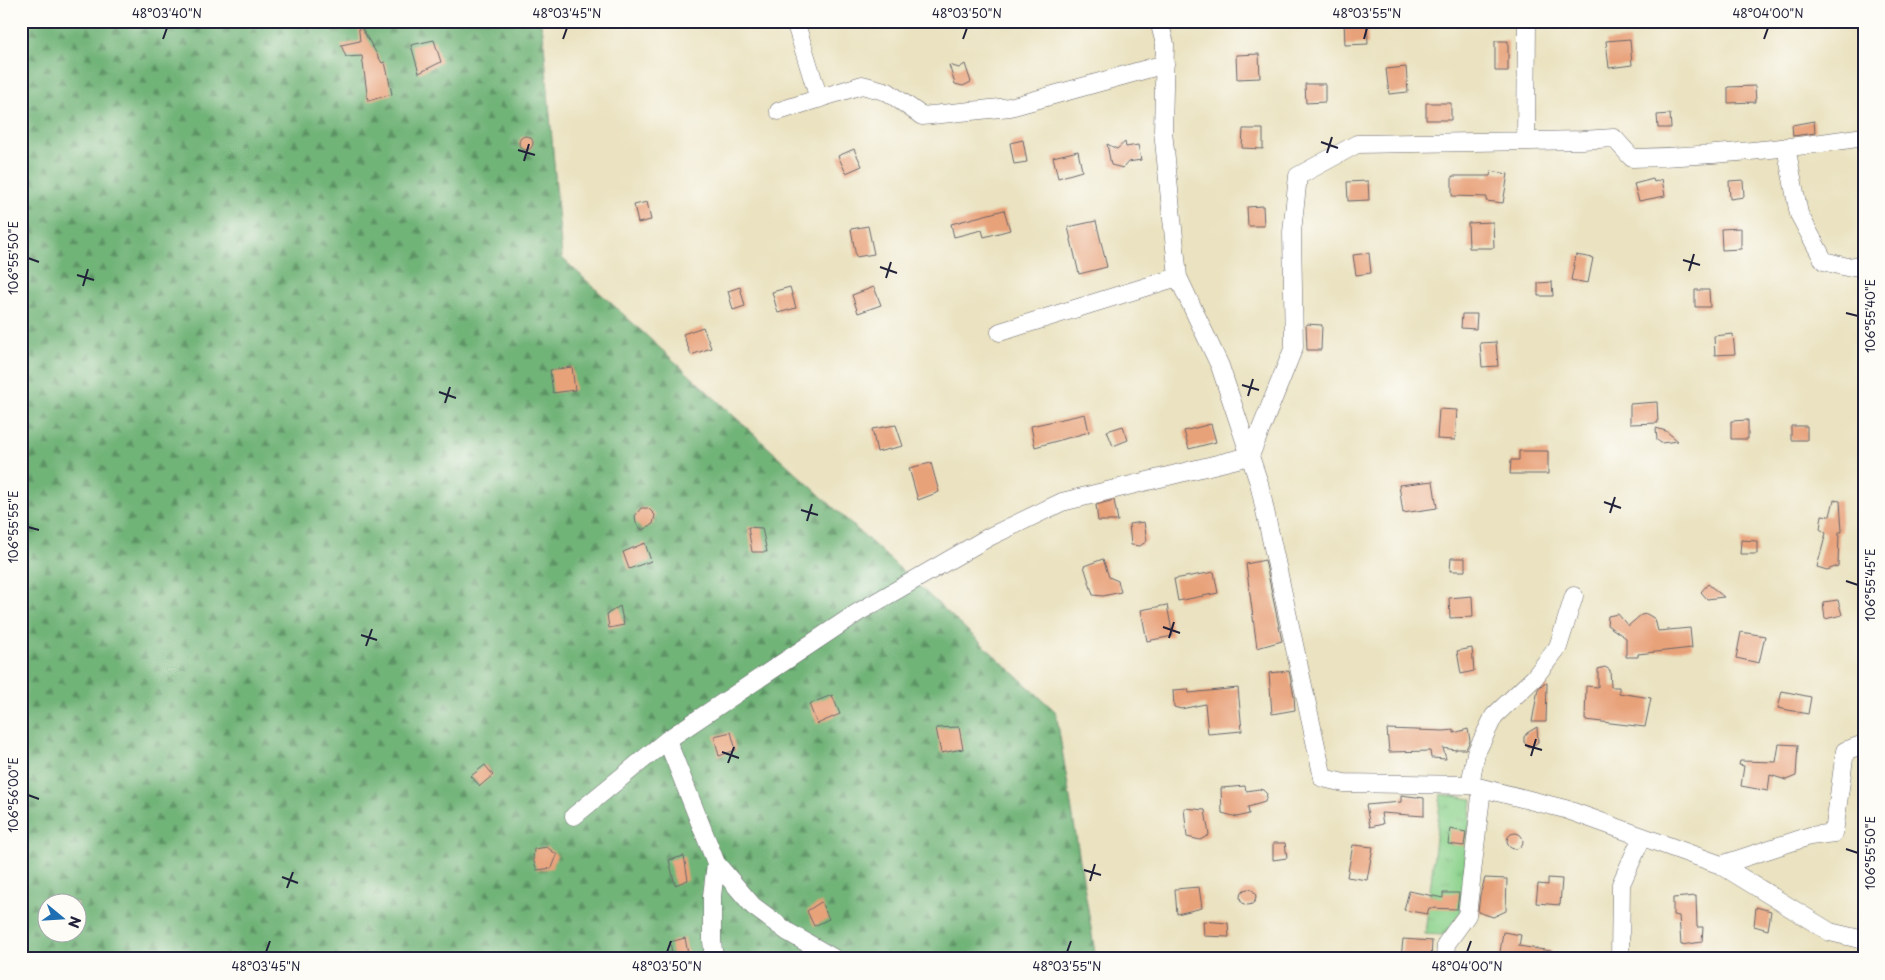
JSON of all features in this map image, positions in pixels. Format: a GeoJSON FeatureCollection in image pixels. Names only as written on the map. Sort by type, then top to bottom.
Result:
{"type":"FeatureCollection","features":[{"type":"Feature","properties":{"kind":"street"},"geometry":{"type":"LineString","coordinates":[[795,21],[819,99]]}},
{"type":"Feature","properties":{"kind":"street"},"geometry":{"type":"LineString","coordinates":[[1159,21],[1165,44],[1163,131],[1178,278],[1220,366],[1259,483],[1323,778],[1344,783],[1476,786],[1565,809],[1721,865],[1830,932],[1864,940]]}},
{"type":"Feature","properties":{"kind":"street"},"geometry":{"type":"LineString","coordinates":[[1526,141],[1527,21]]}},
{"type":"Feature","properties":{"kind":"street"},"geometry":{"type":"LineString","coordinates":[[779,111],[862,85],[888,92],[922,116],[1010,107],[1166,64]]}},
{"type":"Feature","properties":{"kind":"street"},"geometry":{"type":"LineString","coordinates":[[1250,456],[1294,347],[1292,232],[1298,176],[1357,144],[1614,138],[1632,158],[1679,157],[1786,147],[1864,136]]}},
{"type":"Feature","properties":{"kind":"street"},"geometry":{"type":"LineString","coordinates":[[1786,147],[1799,214],[1824,261],[1847,267],[1864,265]]}},
{"type":"Feature","properties":{"kind":"street"},"geometry":{"type":"LineString","coordinates":[[1000,332],[1178,278]]}},
{"type":"Feature","properties":{"kind":"street"},"geometry":{"type":"LineString","coordinates":[[574,816],[667,740],[857,613],[989,537],[1062,502],[1250,456]]}},
{"type":"Feature","properties":{"kind":"street"},"geometry":{"type":"LineString","coordinates":[[1445,959],[1446,944],[1467,915],[1476,786],[1476,753],[1494,716],[1534,678],[1558,647],[1574,596]]}},
{"type":"Feature","properties":{"kind":"street"},"geometry":{"type":"LineString","coordinates":[[667,740],[716,863],[753,906],[788,932],[835,959]]}},
{"type":"Feature","properties":{"kind":"street"},"geometry":{"type":"LineString","coordinates":[[1721,865],[1810,836],[1834,833],[1844,751],[1864,744]]}},
{"type":"Feature","properties":{"kind":"street"},"geometry":{"type":"LineString","coordinates":[[1620,959],[1621,884],[1642,837]]}},
{"type":"Feature","properties":{"kind":"street"},"geometry":{"type":"LineString","coordinates":[[714,959],[712,896],[716,863]]}},
{"type":"Feature","properties":{"kind":"green space"},"geometry":{"type":"Polygon","coordinates":[[[21,21],[540,21],[543,32],[562,258],[1056,712],[1096,959],[21,959],[21,21]]]}},
{"type":"Feature","properties":{"kind":"green space"},"geometry":{"type":"Polygon","coordinates":[[[1441,794],[1472,799],[1460,914],[1444,935],[1425,934],[1441,794]]]}},
{"type":"Feature","properties":{"kind":"building"},"geometry":{"type":"Polygon","coordinates":[[[1344,21],[1367,21],[1368,44],[1345,45],[1344,21]]]}},
{"type":"Feature","properties":{"kind":"building"},"geometry":{"type":"Polygon","coordinates":[[[358,22],[382,63],[385,62],[392,94],[368,101],[362,56],[346,57],[341,45],[360,41],[358,22]]]}},
{"type":"Feature","properties":{"kind":"building"},"geometry":{"type":"Polygon","coordinates":[[[1630,39],[1632,65],[1609,68],[1606,41],[1630,39]]]}},
{"type":"Feature","properties":{"kind":"building"},"geometry":{"type":"Polygon","coordinates":[[[434,40],[441,62],[419,73],[411,45],[434,40]]]}},
{"type":"Feature","properties":{"kind":"building"},"geometry":{"type":"Polygon","coordinates":[[[1495,41],[1508,41],[1508,71],[1495,71],[1495,41]]]}},
{"type":"Feature","properties":{"kind":"building"},"geometry":{"type":"Polygon","coordinates":[[[1259,54],[1260,78],[1237,79],[1236,55],[1259,54]]]}},
{"type":"Feature","properties":{"kind":"building"},"geometry":{"type":"Polygon","coordinates":[[[965,64],[971,82],[963,86],[955,84],[949,65],[959,68],[965,64]]]}},
{"type":"Feature","properties":{"kind":"building"},"geometry":{"type":"Polygon","coordinates":[[[1406,67],[1408,92],[1389,94],[1386,69],[1406,67]]]}},
{"type":"Feature","properties":{"kind":"building"},"geometry":{"type":"Polygon","coordinates":[[[1305,84],[1325,84],[1325,102],[1306,103],[1305,84]]]}},
{"type":"Feature","properties":{"kind":"building"},"geometry":{"type":"Polygon","coordinates":[[[1755,86],[1756,102],[1728,103],[1728,87],[1755,86]]]}},
{"type":"Feature","properties":{"kind":"building"},"geometry":{"type":"Polygon","coordinates":[[[1426,103],[1451,103],[1451,120],[1426,120],[1426,103]]]}},
{"type":"Feature","properties":{"kind":"building"},"geometry":{"type":"Polygon","coordinates":[[[1670,114],[1671,128],[1658,128],[1657,115],[1670,114]]]}},
{"type":"Feature","properties":{"kind":"building"},"geometry":{"type":"Polygon","coordinates":[[[1814,121],[1815,133],[1793,136],[1792,125],[1814,121]]]}},
{"type":"Feature","properties":{"kind":"building"},"geometry":{"type":"Polygon","coordinates":[[[1243,129],[1263,129],[1263,149],[1242,148],[1243,129]]]}},
{"type":"Feature","properties":{"kind":"building"},"geometry":{"type":"Polygon","coordinates":[[[526,136],[531,138],[533,143],[531,148],[526,150],[521,148],[519,143],[521,138],[526,136]]]}},
{"type":"Feature","properties":{"kind":"building"},"geometry":{"type":"Polygon","coordinates":[[[1023,140],[1027,162],[1014,164],[1010,143],[1023,140]]]}},
{"type":"Feature","properties":{"kind":"building"},"geometry":{"type":"Polygon","coordinates":[[[1125,142],[1126,147],[1138,145],[1141,160],[1128,162],[1123,168],[1111,165],[1107,144],[1117,149],[1125,142]]]}},
{"type":"Feature","properties":{"kind":"building"},"geometry":{"type":"Polygon","coordinates":[[[854,149],[862,166],[846,173],[838,156],[854,149]]]}},
{"type":"Feature","properties":{"kind":"building"},"geometry":{"type":"Polygon","coordinates":[[[1078,151],[1082,171],[1058,178],[1053,157],[1078,151]]]}},
{"type":"Feature","properties":{"kind":"building"},"geometry":{"type":"Polygon","coordinates":[[[1491,171],[1508,174],[1503,203],[1486,201],[1487,197],[1452,196],[1452,176],[1490,176],[1491,171]]]}},
{"type":"Feature","properties":{"kind":"building"},"geometry":{"type":"Polygon","coordinates":[[[1653,179],[1654,182],[1662,179],[1665,196],[1639,201],[1634,184],[1653,179]]]}},
{"type":"Feature","properties":{"kind":"building"},"geometry":{"type":"Polygon","coordinates":[[[1743,180],[1744,197],[1730,199],[1729,181],[1743,180]]]}},
{"type":"Feature","properties":{"kind":"building"},"geometry":{"type":"Polygon","coordinates":[[[1368,181],[1369,200],[1348,201],[1347,182],[1368,181]]]}},
{"type":"Feature","properties":{"kind":"building"},"geometry":{"type":"Polygon","coordinates":[[[647,202],[651,220],[638,223],[634,205],[647,202]]]}},
{"type":"Feature","properties":{"kind":"building"},"geometry":{"type":"Polygon","coordinates":[[[1263,206],[1264,226],[1248,226],[1247,207],[1263,206]]]}},
{"type":"Feature","properties":{"kind":"building"},"geometry":{"type":"Polygon","coordinates":[[[1004,210],[1010,230],[984,237],[982,230],[954,237],[951,224],[1004,210]]]}},
{"type":"Feature","properties":{"kind":"building"},"geometry":{"type":"Polygon","coordinates":[[[1096,221],[1107,267],[1079,274],[1068,227],[1096,221]]]}},
{"type":"Feature","properties":{"kind":"building"},"geometry":{"type":"Polygon","coordinates":[[[1493,222],[1494,248],[1469,248],[1468,223],[1493,222]]]}},
{"type":"Feature","properties":{"kind":"building"},"geometry":{"type":"Polygon","coordinates":[[[868,226],[874,254],[856,257],[851,229],[868,226]]]}},
{"type":"Feature","properties":{"kind":"building"},"geometry":{"type":"Polygon","coordinates":[[[1741,228],[1741,249],[1722,250],[1721,229],[1741,228]]]}},
{"type":"Feature","properties":{"kind":"building"},"geometry":{"type":"Polygon","coordinates":[[[1369,253],[1371,273],[1356,275],[1353,255],[1369,253]]]}},
{"type":"Feature","properties":{"kind":"building"},"geometry":{"type":"Polygon","coordinates":[[[1576,255],[1593,258],[1588,283],[1571,280],[1576,255]]]}},
{"type":"Feature","properties":{"kind":"building"},"geometry":{"type":"Polygon","coordinates":[[[1552,282],[1553,296],[1538,296],[1538,283],[1552,282]]]}},
{"type":"Feature","properties":{"kind":"building"},"geometry":{"type":"Polygon","coordinates":[[[740,287],[745,306],[733,310],[728,291],[740,287]]]}},
{"type":"Feature","properties":{"kind":"building"},"geometry":{"type":"Polygon","coordinates":[[[790,287],[796,308],[778,313],[772,292],[790,287]]]}},
{"type":"Feature","properties":{"kind":"building"},"geometry":{"type":"Polygon","coordinates":[[[874,287],[881,305],[858,313],[852,295],[874,287]]]}},
{"type":"Feature","properties":{"kind":"building"},"geometry":{"type":"Polygon","coordinates":[[[1695,290],[1709,290],[1710,307],[1695,307],[1695,290]]]}},
{"type":"Feature","properties":{"kind":"building"},"geometry":{"type":"Polygon","coordinates":[[[1462,314],[1477,314],[1476,329],[1461,328],[1462,314]]]}},
{"type":"Feature","properties":{"kind":"building"},"geometry":{"type":"Polygon","coordinates":[[[1306,324],[1322,325],[1321,350],[1307,350],[1306,324]]]}},
{"type":"Feature","properties":{"kind":"building"},"geometry":{"type":"Polygon","coordinates":[[[703,327],[711,348],[691,355],[683,334],[703,327]]]}},
{"type":"Feature","properties":{"kind":"building"},"geometry":{"type":"Polygon","coordinates":[[[1733,334],[1735,354],[1715,355],[1714,336],[1733,334]]]}},
{"type":"Feature","properties":{"kind":"building"},"geometry":{"type":"Polygon","coordinates":[[[1496,342],[1498,366],[1482,367],[1480,343],[1496,342]]]}},
{"type":"Feature","properties":{"kind":"building"},"geometry":{"type":"Polygon","coordinates":[[[572,367],[575,390],[553,393],[550,370],[572,367]]]}},
{"type":"Feature","properties":{"kind":"building"},"geometry":{"type":"Polygon","coordinates":[[[1657,402],[1658,423],[1630,424],[1630,404],[1657,402]]]}},
{"type":"Feature","properties":{"kind":"building"},"geometry":{"type":"Polygon","coordinates":[[[1439,409],[1457,410],[1455,440],[1437,439],[1439,409]]]}},
{"type":"Feature","properties":{"kind":"building"},"geometry":{"type":"Polygon","coordinates":[[[1085,414],[1089,432],[1035,447],[1031,426],[1085,414]]]}},
{"type":"Feature","properties":{"kind":"building"},"geometry":{"type":"Polygon","coordinates":[[[1748,420],[1748,439],[1731,439],[1731,421],[1748,420]]]}},
{"type":"Feature","properties":{"kind":"building"},"geometry":{"type":"Polygon","coordinates":[[[1211,424],[1216,442],[1189,449],[1184,431],[1211,424]]]}},
{"type":"Feature","properties":{"kind":"building"},"geometry":{"type":"Polygon","coordinates":[[[896,425],[903,446],[877,452],[872,429],[896,425]]]}},
{"type":"Feature","properties":{"kind":"building"},"geometry":{"type":"Polygon","coordinates":[[[1123,426],[1128,440],[1113,446],[1107,431],[1123,426]]]}},
{"type":"Feature","properties":{"kind":"building"},"geometry":{"type":"Polygon","coordinates":[[[1791,426],[1807,426],[1807,440],[1791,440],[1791,426]]]}},
{"type":"Feature","properties":{"kind":"building"},"geometry":{"type":"Polygon","coordinates":[[[1656,428],[1666,431],[1678,441],[1661,443],[1657,440],[1656,428]]]}},
{"type":"Feature","properties":{"kind":"building"},"geometry":{"type":"Polygon","coordinates":[[[1519,451],[1548,451],[1548,474],[1510,474],[1511,460],[1519,460],[1519,451]]]}},
{"type":"Feature","properties":{"kind":"building"},"geometry":{"type":"Polygon","coordinates":[[[931,463],[939,492],[918,500],[909,468],[931,463]]]}},
{"type":"Feature","properties":{"kind":"building"},"geometry":{"type":"Polygon","coordinates":[[[1433,481],[1437,508],[1403,513],[1399,485],[1433,481]]]}},
{"type":"Feature","properties":{"kind":"building"},"geometry":{"type":"Polygon","coordinates":[[[1114,500],[1118,521],[1098,521],[1096,505],[1114,500]]]}},
{"type":"Feature","properties":{"kind":"building"},"geometry":{"type":"Polygon","coordinates":[[[1834,500],[1840,501],[1842,532],[1839,532],[1838,566],[1827,570],[1817,567],[1826,533],[1820,529],[1822,515],[1830,516],[1834,500]]]}},
{"type":"Feature","properties":{"kind":"building"},"geometry":{"type":"Polygon","coordinates":[[[641,508],[648,508],[655,515],[653,524],[642,530],[636,523],[635,516],[641,508]]]}},
{"type":"Feature","properties":{"kind":"building"},"geometry":{"type":"Polygon","coordinates":[[[1144,522],[1147,541],[1140,546],[1131,545],[1129,524],[1144,522]]]}},
{"type":"Feature","properties":{"kind":"building"},"geometry":{"type":"Polygon","coordinates":[[[748,527],[762,528],[767,552],[752,552],[748,527]]]}},
{"type":"Feature","properties":{"kind":"building"},"geometry":{"type":"Polygon","coordinates":[[[1741,540],[1757,541],[1757,554],[1740,554],[1741,540]]]}},
{"type":"Feature","properties":{"kind":"building"},"geometry":{"type":"Polygon","coordinates":[[[645,543],[651,561],[629,569],[623,552],[645,543]]]}},
{"type":"Feature","properties":{"kind":"building"},"geometry":{"type":"Polygon","coordinates":[[[1451,558],[1465,558],[1465,571],[1450,571],[1451,558]]]}},
{"type":"Feature","properties":{"kind":"building"},"geometry":{"type":"Polygon","coordinates":[[[1103,559],[1109,577],[1118,581],[1121,592],[1103,596],[1093,595],[1084,566],[1103,559]]]}},
{"type":"Feature","properties":{"kind":"building"},"geometry":{"type":"Polygon","coordinates":[[[1265,560],[1282,641],[1257,648],[1246,564],[1265,560]]]}},
{"type":"Feature","properties":{"kind":"building"},"geometry":{"type":"Polygon","coordinates":[[[1214,572],[1218,593],[1178,601],[1174,579],[1214,572]]]}},
{"type":"Feature","properties":{"kind":"building"},"geometry":{"type":"Polygon","coordinates":[[[1708,584],[1724,597],[1707,599],[1701,592],[1708,584]]]}},
{"type":"Feature","properties":{"kind":"building"},"geometry":{"type":"Polygon","coordinates":[[[1472,596],[1473,617],[1450,618],[1449,598],[1472,596]]]}},
{"type":"Feature","properties":{"kind":"building"},"geometry":{"type":"Polygon","coordinates":[[[1838,600],[1842,615],[1825,619],[1823,602],[1838,600]]]}},
{"type":"Feature","properties":{"kind":"building"},"geometry":{"type":"Polygon","coordinates":[[[1167,605],[1173,636],[1147,641],[1141,610],[1167,605]]]}},
{"type":"Feature","properties":{"kind":"building"},"geometry":{"type":"Polygon","coordinates":[[[620,606],[624,625],[609,628],[607,614],[620,606]]]}},
{"type":"Feature","properties":{"kind":"building"},"geometry":{"type":"Polygon","coordinates":[[[1618,614],[1628,626],[1641,615],[1647,614],[1655,619],[1658,631],[1690,628],[1692,648],[1638,654],[1638,657],[1626,657],[1626,638],[1607,625],[1608,616],[1618,614]]]}},
{"type":"Feature","properties":{"kind":"building"},"geometry":{"type":"Polygon","coordinates":[[[1741,632],[1765,636],[1759,663],[1736,658],[1741,632]]]}},
{"type":"Feature","properties":{"kind":"building"},"geometry":{"type":"Polygon","coordinates":[[[1472,648],[1474,671],[1461,674],[1457,651],[1472,648]]]}},
{"type":"Feature","properties":{"kind":"building"},"geometry":{"type":"Polygon","coordinates":[[[1605,667],[1610,670],[1611,687],[1619,687],[1619,693],[1651,698],[1645,727],[1585,720],[1586,686],[1598,687],[1598,669],[1605,667]]]}},
{"type":"Feature","properties":{"kind":"building"},"geometry":{"type":"Polygon","coordinates":[[[1289,671],[1295,710],[1272,714],[1269,673],[1289,671]]]}},
{"type":"Feature","properties":{"kind":"building"},"geometry":{"type":"Polygon","coordinates":[[[1544,683],[1547,683],[1546,722],[1532,722],[1538,689],[1544,683]]]}},
{"type":"Feature","properties":{"kind":"building"},"geometry":{"type":"Polygon","coordinates":[[[1238,688],[1242,731],[1208,734],[1205,704],[1181,709],[1174,707],[1173,690],[1188,689],[1189,693],[1238,688]]]}},
{"type":"Feature","properties":{"kind":"building"},"geometry":{"type":"Polygon","coordinates":[[[1782,691],[1811,697],[1808,714],[1778,708],[1782,691]]]}},
{"type":"Feature","properties":{"kind":"building"},"geometry":{"type":"Polygon","coordinates":[[[832,695],[840,714],[817,724],[809,704],[832,695]]]}},
{"type":"Feature","properties":{"kind":"building"},"geometry":{"type":"Polygon","coordinates":[[[959,727],[963,749],[941,753],[936,728],[959,727]]]}},
{"type":"Feature","properties":{"kind":"building"},"geometry":{"type":"Polygon","coordinates":[[[1537,727],[1538,742],[1532,747],[1527,746],[1524,742],[1524,737],[1537,727]]]}},
{"type":"Feature","properties":{"kind":"building"},"geometry":{"type":"Polygon","coordinates":[[[1387,729],[1454,730],[1454,733],[1468,729],[1470,741],[1466,749],[1443,748],[1446,759],[1431,758],[1430,751],[1389,752],[1387,729]]]}},
{"type":"Feature","properties":{"kind":"building"},"geometry":{"type":"Polygon","coordinates":[[[731,732],[736,750],[719,756],[714,736],[731,732]]]}},
{"type":"Feature","properties":{"kind":"building"},"geometry":{"type":"Polygon","coordinates":[[[1779,744],[1798,745],[1796,776],[1786,780],[1770,775],[1768,791],[1741,786],[1744,766],[1739,765],[1740,761],[1776,762],[1779,744]]]}},
{"type":"Feature","properties":{"kind":"building"},"geometry":{"type":"Polygon","coordinates":[[[485,765],[493,775],[480,786],[471,776],[485,765]]]}},
{"type":"Feature","properties":{"kind":"building"},"geometry":{"type":"Polygon","coordinates":[[[1245,786],[1246,791],[1263,790],[1267,794],[1265,802],[1248,807],[1249,814],[1237,817],[1222,813],[1221,788],[1245,786]]]}},
{"type":"Feature","properties":{"kind":"building"},"geometry":{"type":"Polygon","coordinates":[[[1401,795],[1424,798],[1424,816],[1381,813],[1383,824],[1370,827],[1366,805],[1401,802],[1401,795]]]}},
{"type":"Feature","properties":{"kind":"building"},"geometry":{"type":"Polygon","coordinates":[[[1184,808],[1205,810],[1209,835],[1200,840],[1187,837],[1184,808]]]}},
{"type":"Feature","properties":{"kind":"building"},"geometry":{"type":"Polygon","coordinates":[[[1450,829],[1466,832],[1464,846],[1448,844],[1450,829]]]}},
{"type":"Feature","properties":{"kind":"building"},"geometry":{"type":"Polygon","coordinates":[[[1515,833],[1523,841],[1515,849],[1507,841],[1515,833]]]}},
{"type":"Feature","properties":{"kind":"building"},"geometry":{"type":"Polygon","coordinates":[[[1273,843],[1285,843],[1287,858],[1273,860],[1273,843]]]}},
{"type":"Feature","properties":{"kind":"building"},"geometry":{"type":"Polygon","coordinates":[[[1353,845],[1373,847],[1367,880],[1347,877],[1353,845]]]}},
{"type":"Feature","properties":{"kind":"building"},"geometry":{"type":"Polygon","coordinates":[[[547,847],[557,855],[552,868],[537,870],[533,859],[534,849],[547,847]]]}},
{"type":"Feature","properties":{"kind":"building"},"geometry":{"type":"Polygon","coordinates":[[[684,856],[688,880],[675,885],[669,860],[684,856]]]}},
{"type":"Feature","properties":{"kind":"building"},"geometry":{"type":"Polygon","coordinates":[[[1485,878],[1507,879],[1506,911],[1493,917],[1478,912],[1485,878]]]}},
{"type":"Feature","properties":{"kind":"building"},"geometry":{"type":"Polygon","coordinates":[[[1548,878],[1562,879],[1560,905],[1536,903],[1538,884],[1548,885],[1548,878]]]}},
{"type":"Feature","properties":{"kind":"building"},"geometry":{"type":"Polygon","coordinates":[[[1199,887],[1202,908],[1177,914],[1175,889],[1199,887]]]}},
{"type":"Feature","properties":{"kind":"building"},"geometry":{"type":"Polygon","coordinates":[[[1248,889],[1256,897],[1248,905],[1240,897],[1248,889]]]}},
{"type":"Feature","properties":{"kind":"building"},"geometry":{"type":"Polygon","coordinates":[[[1409,891],[1443,898],[1443,893],[1459,893],[1457,909],[1429,908],[1427,914],[1404,910],[1409,891]]]}},
{"type":"Feature","properties":{"kind":"building"},"geometry":{"type":"Polygon","coordinates":[[[1696,896],[1697,927],[1703,927],[1702,942],[1681,945],[1679,916],[1673,915],[1673,898],[1696,896]]]}},
{"type":"Feature","properties":{"kind":"building"},"geometry":{"type":"Polygon","coordinates":[[[821,902],[829,919],[814,926],[807,911],[821,902]]]}},
{"type":"Feature","properties":{"kind":"building"},"geometry":{"type":"Polygon","coordinates":[[[1756,907],[1771,911],[1768,930],[1754,926],[1756,907]]]}},
{"type":"Feature","properties":{"kind":"building"},"geometry":{"type":"Polygon","coordinates":[[[1203,921],[1228,923],[1229,937],[1204,936],[1203,921]]]}},
{"type":"Feature","properties":{"kind":"building"},"geometry":{"type":"Polygon","coordinates":[[[1503,932],[1521,935],[1519,946],[1551,951],[1550,959],[1499,959],[1503,932]]]}},
{"type":"Feature","properties":{"kind":"building"},"geometry":{"type":"Polygon","coordinates":[[[685,938],[689,959],[673,959],[670,942],[685,938]]]}},
{"type":"Feature","properties":{"kind":"building"},"geometry":{"type":"Polygon","coordinates":[[[1403,939],[1432,941],[1431,959],[1401,959],[1403,939]]]}}]}
